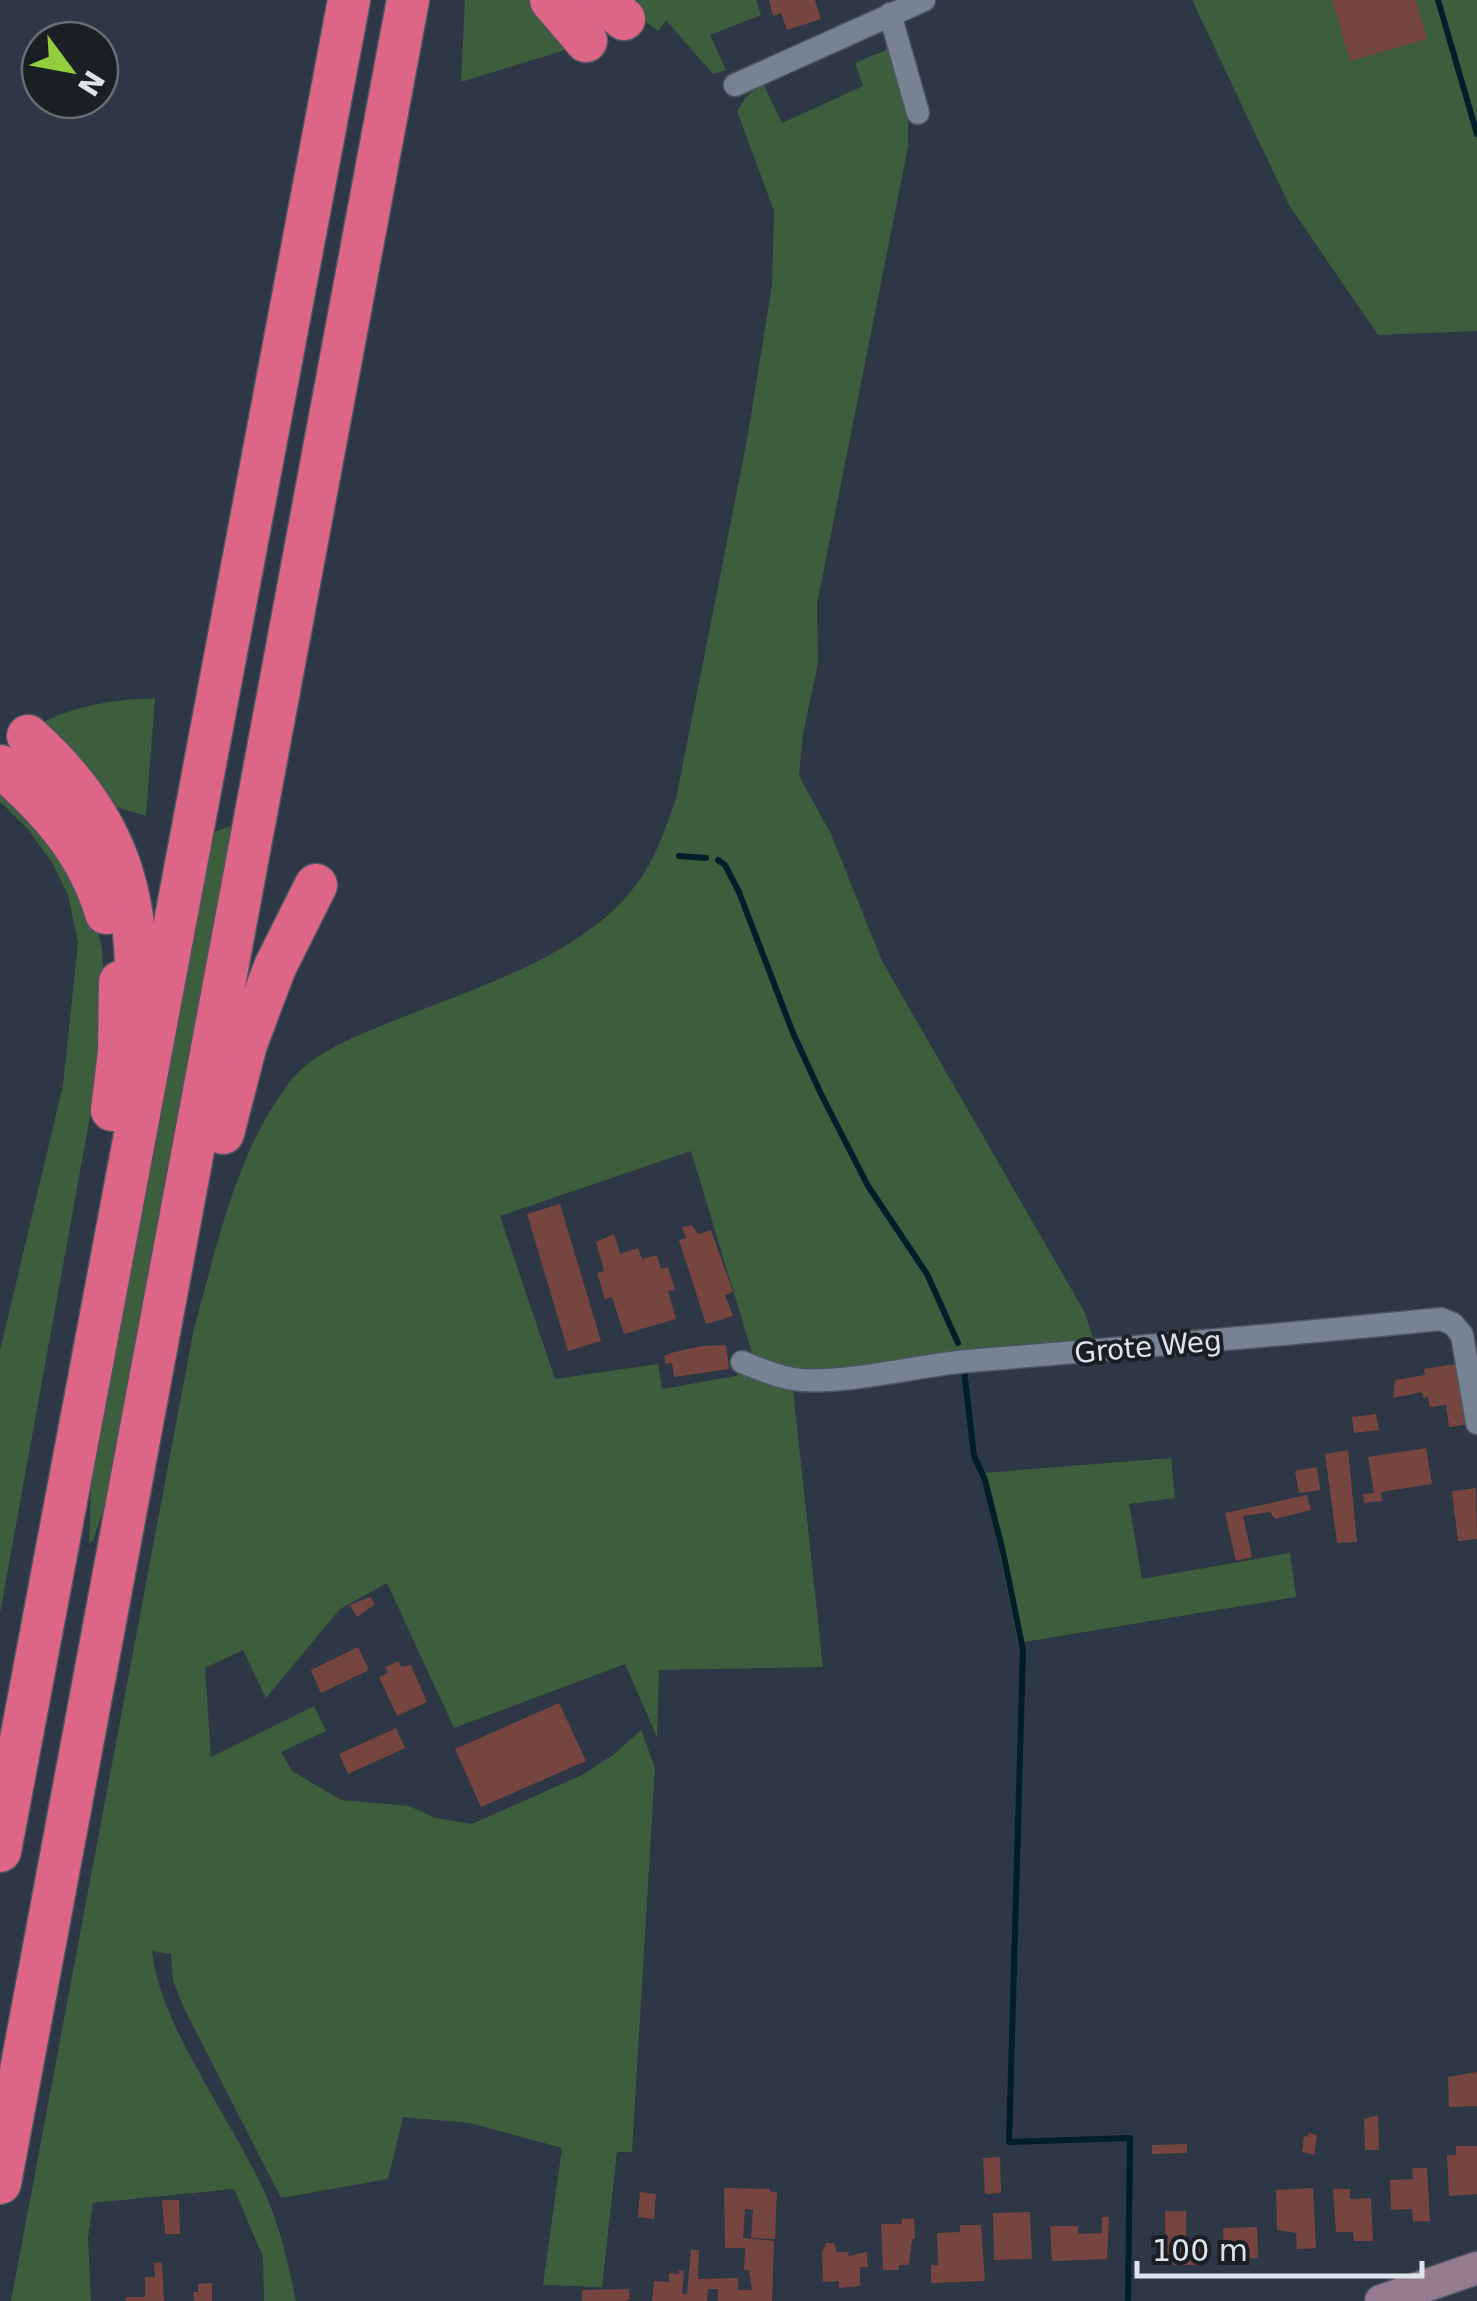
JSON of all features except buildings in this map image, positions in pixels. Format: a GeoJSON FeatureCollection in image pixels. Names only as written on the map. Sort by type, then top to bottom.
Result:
{"type":"FeatureCollection","features":[{"type":"Feature","properties":{"kind":"highway"},"geometry":{"type":"LineString","coordinates":[[0,1851],[106,1238],[348,0]]}},
{"type":"Feature","properties":{"kind":"highway"},"geometry":{"type":"LineString","coordinates":[[0,2183],[408,0]]}},
{"type":"Feature","properties":{"kind":"highway"},"geometry":{"type":"LineString","coordinates":[[551,0],[586,40]]}},
{"type":"Feature","properties":{"kind":"highway"},"geometry":{"type":"LineString","coordinates":[[14,751],[63,767],[94,808],[132,906],[138,964],[134,1039],[106,1238]]}},
{"type":"Feature","properties":{"kind":"highway"},"geometry":{"type":"LineString","coordinates":[[160,1328],[204,1206],[246,1044],[275,967],[316,885]]}},
{"type":"Feature","properties":{"kind":"main road"},"geometry":{"type":"LineString","coordinates":[[1381,2301],[1477,2268]]}},
{"type":"Feature","properties":{"kind":"street"},"geometry":{"type":"LineString","coordinates":[[736,85],[924,0]]}},
{"type":"Feature","properties":{"kind":"street"},"geometry":{"type":"LineString","coordinates":[[890,14],[918,113]]}},
{"type":"Feature","properties":{"kind":"street","name":"Grote Weg"},"geometry":{"type":"LineString","coordinates":[[742,1362],[768,1374],[796,1380],[825,1379],[964,1362],[1441,1319],[1453,1324],[1462,1335],[1477,1423]]}},
{"type":"Feature","properties":{"kind":"green space"},"geometry":{"type":"Polygon","coordinates":[[[465,0],[537,0],[578,46],[461,82],[465,0]]]}},
{"type":"Feature","properties":{"kind":"green space"},"geometry":{"type":"Polygon","coordinates":[[[616,0],[756,0],[761,15],[710,35],[726,70],[713,74],[666,20],[658,31],[616,0]]]}},
{"type":"Feature","properties":{"kind":"green space"},"geometry":{"type":"Polygon","coordinates":[[[1192,0],[1477,0],[1477,331],[1378,335],[1289,205],[1192,0]]]}},
{"type":"Feature","properties":{"kind":"green space"},"geometry":{"type":"Polygon","coordinates":[[[891,48],[908,117],[908,147],[817,604],[818,663],[803,734],[799,776],[831,834],[882,961],[1084,1311],[1097,1349],[805,1377],[753,1356],[691,1151],[500,1216],[555,1379],[658,1364],[662,1389],[736,1376],[741,1371],[793,1390],[823,1667],[659,1670],[657,1737],[625,1664],[454,1728],[387,1583],[340,1609],[266,1698],[243,1650],[205,1668],[211,1757],[314,1706],[326,1731],[281,1752],[292,1771],[341,1800],[409,1806],[436,1818],[472,1824],[582,1775],[641,1730],[655,1768],[632,2152],[617,2152],[602,2287],[543,2285],[562,2148],[470,2123],[403,2117],[388,2179],[281,2198],[185,2010],[173,1981],[171,1954],[152,1951],[168,2009],[182,2040],[269,2203],[296,2301],[264,2301],[263,2257],[234,2189],[93,2203],[88,2238],[91,2301],[11,2301],[194,1328],[241,1172],[268,1114],[307,1065],[346,1041],[524,968],[557,950],[616,908],[650,863],[676,799],[747,440],[772,285],[774,211],[737,111],[763,83],[782,123],[863,86],[855,63],[891,48]]]}},
{"type":"Feature","properties":{"kind":"green space"},"geometry":{"type":"Polygon","coordinates":[[[155,698],[146,816],[107,804],[35,727],[93,705],[155,698]]]}},
{"type":"Feature","properties":{"kind":"green space"},"geometry":{"type":"Polygon","coordinates":[[[0,783],[86,886],[102,948],[106,1028],[0,1613],[0,1351],[63,1085],[78,942],[68,895],[53,864],[27,828],[0,802],[0,783]]]}},
{"type":"Feature","properties":{"kind":"green space"},"geometry":{"type":"Polygon","coordinates":[[[247,819],[113,1479],[93,1541],[89,1543],[92,1458],[205,836],[247,819]]]}},
{"type":"Feature","properties":{"kind":"green space"},"geometry":{"type":"Polygon","coordinates":[[[1171,1458],[1175,1498],[1129,1504],[1142,1579],[1290,1553],[1296,1597],[1018,1643],[983,1473],[1171,1458]]]}},
{"type":"Feature","properties":{"kind":"waterway"},"geometry":{"type":"LineString","coordinates":[[1438,0],[1477,134]]}},
{"type":"Feature","properties":{"kind":"waterway"},"geometry":{"type":"LineString","coordinates":[[679,856],[706,858]]}},
{"type":"Feature","properties":{"kind":"waterway"},"geometry":{"type":"LineString","coordinates":[[718,860],[725,865],[739,892],[821,1094],[868,1186],[927,1274],[958,1343]]}},
{"type":"Feature","properties":{"kind":"waterway"},"geometry":{"type":"LineString","coordinates":[[964,1370],[974,1456],[985,1480],[1023,1650],[1009,2142],[1130,2138],[1128,2301]]}}]}
